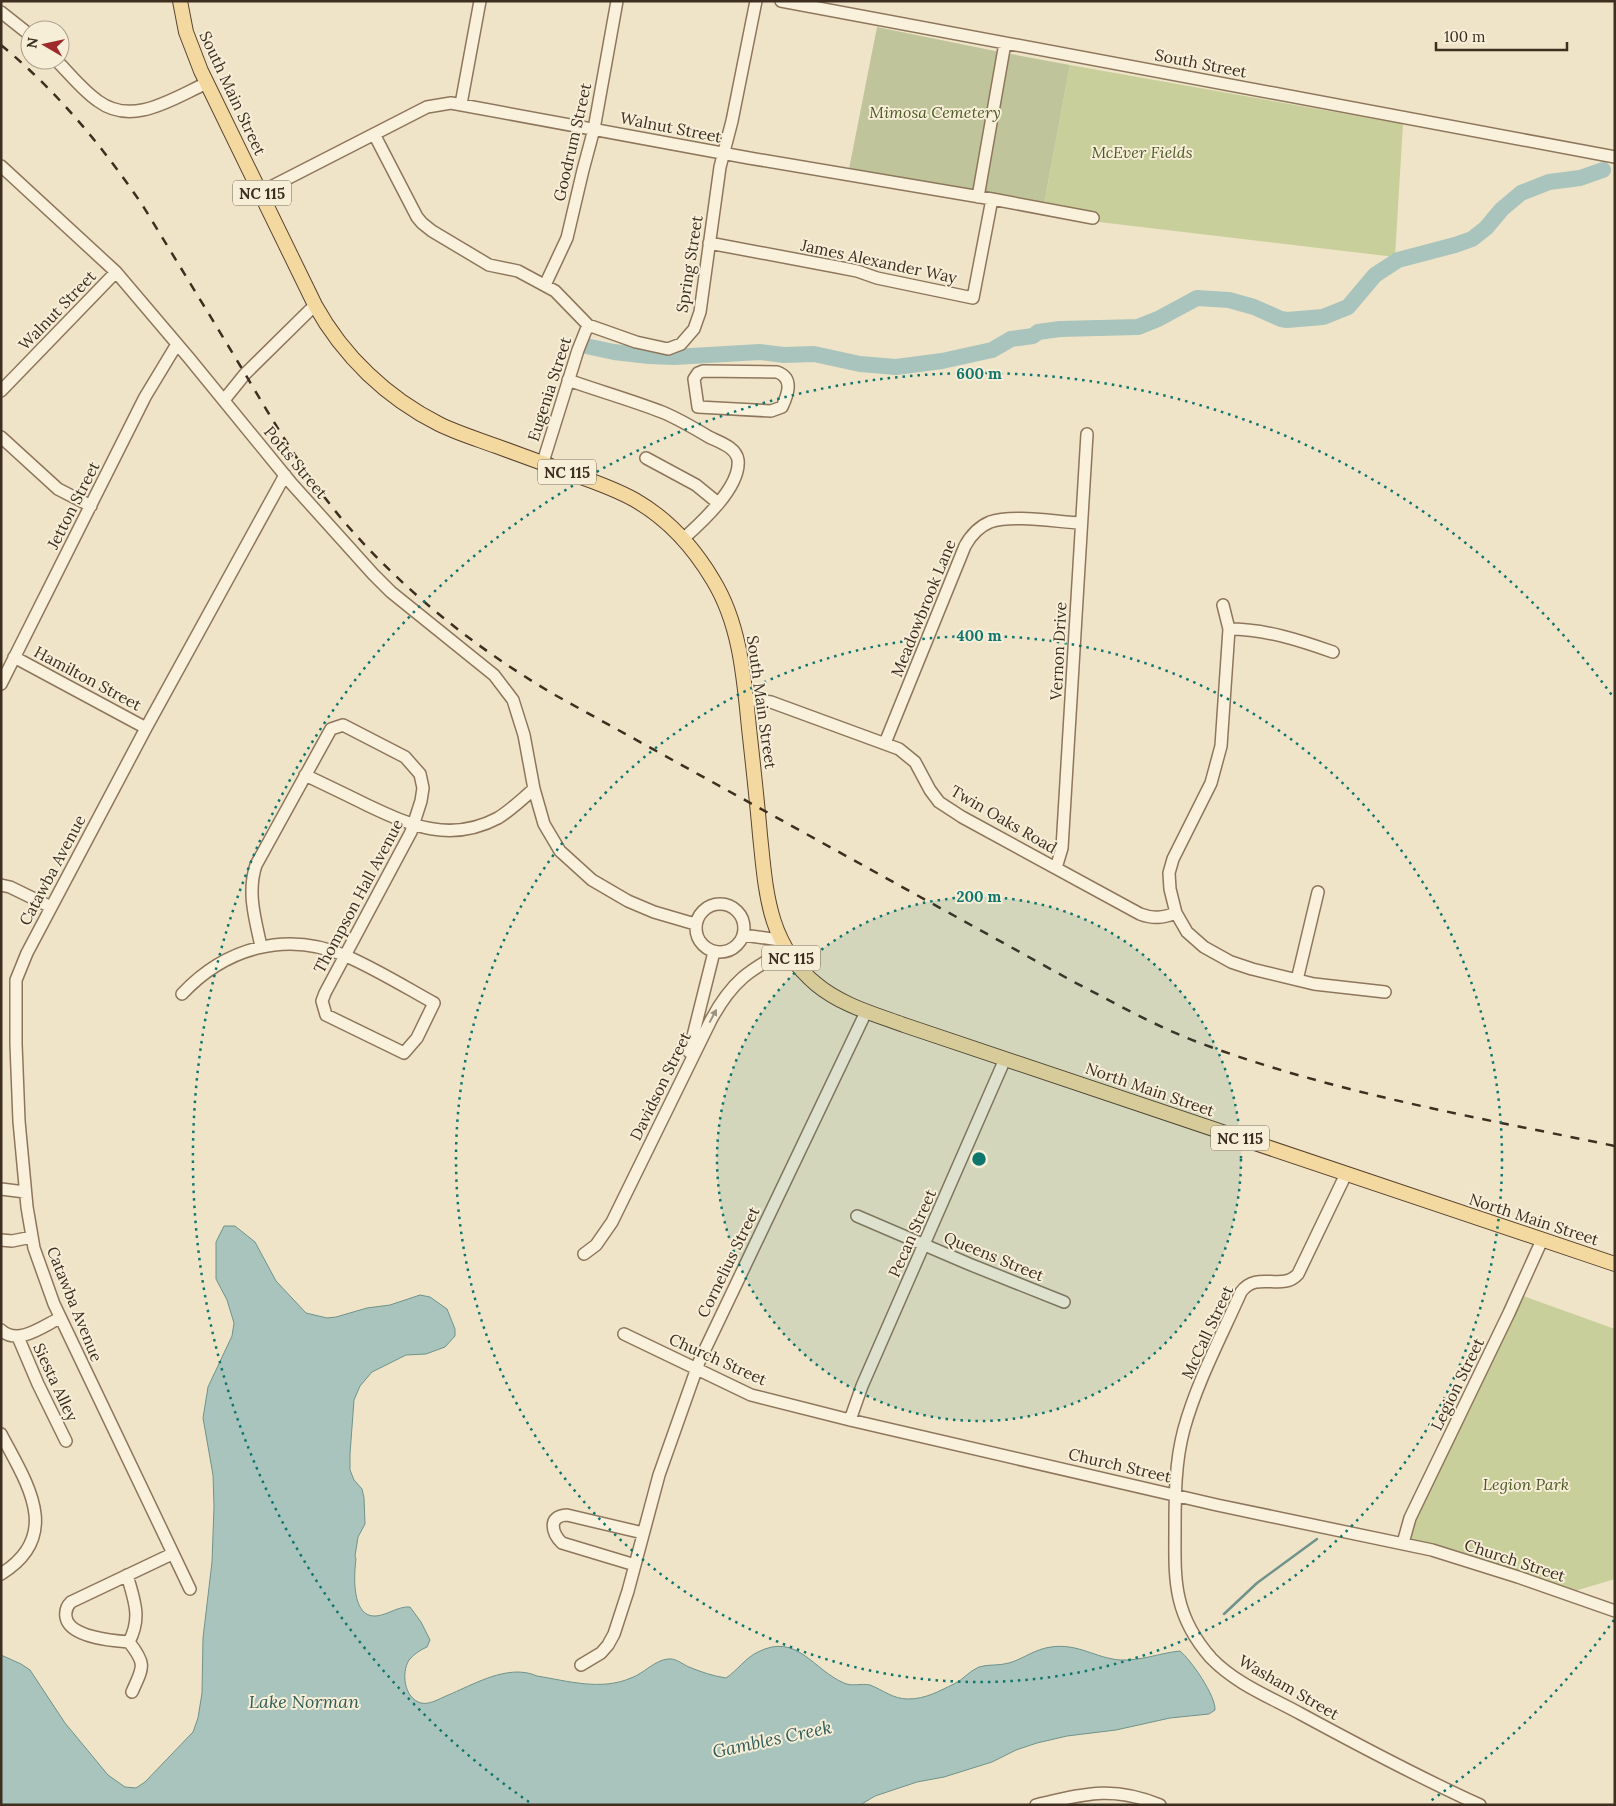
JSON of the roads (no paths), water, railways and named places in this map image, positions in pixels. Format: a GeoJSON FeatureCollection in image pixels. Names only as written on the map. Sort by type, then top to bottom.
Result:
{"type":"FeatureCollection","features":[{"type":"Feature","properties":{"kind":"main road","name":"South Main Street"},"geometry":{"type":"LineString","coordinates":[[180,1],[190,44],[206,83],[315,305],[323,319],[346,349],[374,380],[395,396],[440,424],[465,435],[605,486],[631,498],[657,515],[695,553],[712,578],[728,612],[739,647],[762,855]]}},
{"type":"Feature","properties":{"kind":"main road","name":"North Main Street"},"geometry":{"type":"LineString","coordinates":[[762,855],[770,912],[783,945],[803,972],[825,991],[841,1001],[866,1012],[1615,1264]]}},
{"type":"Feature","properties":{"kind":"street"},"geometry":{"type":"LineString","coordinates":[[461,104],[480,1]]}},
{"type":"Feature","properties":{"kind":"street","name":"Goodrum Street"},"geometry":{"type":"LineString","coordinates":[[545,285],[568,238],[594,129],[617,1]]}},
{"type":"Feature","properties":{"kind":"street","name":"Spring Street"},"geometry":{"type":"LineString","coordinates":[[374,134],[417,217],[432,231],[485,263],[518,271],[555,291],[588,326],[652,346],[668,349],[681,344],[694,329],[700,312],[720,167],[756,1]]}},
{"type":"Feature","properties":{"kind":"street","name":"South Street"},"geometry":{"type":"LineString","coordinates":[[781,1],[1615,157]]}},
{"type":"Feature","properties":{"kind":"street"},"geometry":{"type":"LineString","coordinates":[[1,12],[20,27]]}},
{"type":"Feature","properties":{"kind":"street"},"geometry":{"type":"LineString","coordinates":[[978,197],[1005,42]]}},
{"type":"Feature","properties":{"kind":"street"},"geometry":{"type":"LineString","coordinates":[[66,70],[106,107],[125,112],[136,112],[155,107],[206,83]]}},
{"type":"Feature","properties":{"kind":"street","name":"Walnut Street"},"geometry":{"type":"LineString","coordinates":[[261,192],[426,107],[441,104],[461,104],[724,153],[1093,218]]}},
{"type":"Feature","properties":{"kind":"street","name":"Potts Street"},"geometry":{"type":"LineString","coordinates":[[1,166],[116,272],[224,400],[284,475],[379,580],[494,675],[513,700],[524,735],[534,789],[544,824],[560,851],[592,880],[628,901],[654,912],[695,924]]}},
{"type":"Feature","properties":{"kind":"street","name":"James Alexander Way"},"geometry":{"type":"LineString","coordinates":[[709,243],[838,267],[893,282],[972,298],[992,199]]}},
{"type":"Feature","properties":{"kind":"street","name":"Walnut Street"},"geometry":{"type":"LineString","coordinates":[[1,391],[116,272]]}},
{"type":"Feature","properties":{"kind":"street"},"geometry":{"type":"LineString","coordinates":[[224,400],[245,374],[315,305]]}},
{"type":"Feature","properties":{"kind":"street","name":"Eugenia Street"},"geometry":{"type":"LineString","coordinates":[[543,462],[568,380],[588,326]]}},
{"type":"Feature","properties":{"kind":"street","name":"Jetton Street"},"geometry":{"type":"LineString","coordinates":[[1,684],[144,397],[177,344]]}},
{"type":"Feature","properties":{"kind":"street"},"geometry":{"type":"LineString","coordinates":[[689,426],[698,407],[694,379],[703,371],[777,372],[784,374],[787,379],[788,387],[782,406],[771,411],[698,407]]}},
{"type":"Feature","properties":{"kind":"street"},"geometry":{"type":"LineString","coordinates":[[568,380],[653,409],[733,450],[738,459],[733,482],[718,504],[683,539]]}},
{"type":"Feature","properties":{"kind":"street","name":"Vernon Drive"},"geometry":{"type":"LineString","coordinates":[[1056,868],[1062,848],[1087,434]]}},
{"type":"Feature","properties":{"kind":"street"},"geometry":{"type":"LineString","coordinates":[[1,437],[58,489],[91,506]]}},
{"type":"Feature","properties":{"kind":"street"},"geometry":{"type":"LineString","coordinates":[[646,458],[688,480],[718,504]]}},
{"type":"Feature","properties":{"kind":"street","name":"Catawba Avenue"},"geometry":{"type":"LineString","coordinates":[[190,1589],[60,1318],[40,1269],[32,1237],[19,1121],[16,1054],[16,980],[26,953],[284,475]]}},
{"type":"Feature","properties":{"kind":"street","name":"Meadowbrook Lane"},"geometry":{"type":"LineString","coordinates":[[885,743],[965,546],[975,531],[984,525],[999,520],[1081,523]]}},
{"type":"Feature","properties":{"kind":"street"},"geometry":{"type":"LineString","coordinates":[[1223,605],[1229,629],[1223,726],[1217,764],[1211,783],[1179,845],[1169,873],[1170,890],[1176,913],[1187,932],[1204,947],[1219,956],[1252,970],[1333,987],[1385,992]]}},
{"type":"Feature","properties":{"kind":"street"},"geometry":{"type":"LineString","coordinates":[[1229,629],[1245,629],[1291,638],[1332,652]]}},
{"type":"Feature","properties":{"kind":"street","name":"Hamilton Street"},"geometry":{"type":"LineString","coordinates":[[14,657],[146,728]]}},
{"type":"Feature","properties":{"kind":"street","name":"Twin Oaks Road"},"geometry":{"type":"LineString","coordinates":[[746,699],[771,702],[885,743],[899,750],[915,762],[935,797],[944,806],[1140,914],[1152,918],[1160,918],[1176,913]]}},
{"type":"Feature","properties":{"kind":"street","name":"Thompson Hall Avenue"},"geometry":{"type":"LineString","coordinates":[[261,946],[252,899],[253,873],[274,830],[331,729],[343,725],[405,757],[420,774],[423,788],[414,826],[345,955],[322,1001],[326,1015],[404,1053],[416,1038],[434,1003],[345,955]]}},
{"type":"Feature","properties":{"kind":"street"},"geometry":{"type":"LineString","coordinates":[[305,775],[414,826],[446,830],[477,826],[497,818],[510,810],[534,789]]}},
{"type":"Feature","properties":{"kind":"street"},"geometry":{"type":"LineString","coordinates":[[1,885],[10,887],[51,907]]}},
{"type":"Feature","properties":{"kind":"street"},"geometry":{"type":"LineString","coordinates":[[1297,980],[1318,892]]}},
{"type":"Feature","properties":{"kind":"street"},"geometry":{"type":"LineString","coordinates":[[715,904],[725,904],[734,908],[741,916],[744,926],[743,935],[740,942],[728,951],[714,952],[705,948],[699,942],[695,924],[699,915],[706,908],[715,904]]}},
{"type":"Feature","properties":{"kind":"street"},"geometry":{"type":"LineString","coordinates":[[743,935],[783,945]]}},
{"type":"Feature","properties":{"kind":"street"},"geometry":{"type":"LineString","coordinates":[[182,994],[200,976],[220,962],[261,946],[307,944],[345,955]]}},
{"type":"Feature","properties":{"kind":"street","name":"Davidson Street"},"geometry":{"type":"LineString","coordinates":[[584,1254],[596,1245],[612,1222],[723,998],[732,986],[783,945]]}},
{"type":"Feature","properties":{"kind":"street"},"geometry":{"type":"LineString","coordinates":[[684,1075],[714,952]]}},
{"type":"Feature","properties":{"kind":"street","name":"Cornelius Street"},"geometry":{"type":"LineString","coordinates":[[581,1665],[601,1653],[614,1634],[659,1475],[696,1369],[723,1308],[866,1012]]}},
{"type":"Feature","properties":{"kind":"street","name":"Pecan Street"},"geometry":{"type":"LineString","coordinates":[[850,1420],[862,1386],[1005,1059]]}},
{"type":"Feature","properties":{"kind":"street","name":"McCall Street"},"geometry":{"type":"LineString","coordinates":[[1176,1495],[1178,1463],[1184,1428],[1199,1388],[1241,1292],[1255,1281],[1286,1282],[1298,1274],[1346,1174]]}},
{"type":"Feature","properties":{"kind":"street"},"geometry":{"type":"LineString","coordinates":[[1,1189],[26,1192]]}},
{"type":"Feature","properties":{"kind":"street","name":"Queens Street"},"geometry":{"type":"LineString","coordinates":[[857,1216],[1064,1302]]}},
{"type":"Feature","properties":{"kind":"street"},"geometry":{"type":"LineString","coordinates":[[1,1240],[12,1241],[32,1237]]}},
{"type":"Feature","properties":{"kind":"street","name":"Legion Street"},"geometry":{"type":"LineString","coordinates":[[1403,1543],[1410,1518],[1514,1304],[1542,1240]]}},
{"type":"Feature","properties":{"kind":"street"},"geometry":{"type":"LineString","coordinates":[[1,1330],[10,1336],[18,1337],[60,1318]]}},
{"type":"Feature","properties":{"kind":"street","name":"Church Street"},"geometry":{"type":"LineString","coordinates":[[624,1334],[751,1395],[850,1420],[1217,1505],[1403,1543],[1493,1569],[1615,1611]]}},
{"type":"Feature","properties":{"kind":"street","name":"Siesta Alley"},"geometry":{"type":"LineString","coordinates":[[18,1337],[38,1384],[66,1441]]}},
{"type":"Feature","properties":{"kind":"street"},"geometry":{"type":"LineString","coordinates":[[1,1434],[29,1489],[36,1511],[36,1528],[23,1556],[1,1574]]}},
{"type":"Feature","properties":{"kind":"street","name":"Washam Street"},"geometry":{"type":"LineString","coordinates":[[1176,1495],[1175,1554],[1179,1598],[1190,1627],[1211,1657],[1231,1675],[1274,1701],[1379,1756],[1453,1799],[1480,1805]]}},
{"type":"Feature","properties":{"kind":"street"},"geometry":{"type":"LineString","coordinates":[[635,1565],[562,1543],[556,1537],[553,1529],[554,1522],[557,1518],[567,1515],[643,1533]]}},
{"type":"Feature","properties":{"kind":"street"},"geometry":{"type":"LineString","coordinates":[[130,1642],[111,1641],[84,1633],[72,1627],[66,1617],[68,1606],[71,1602],[172,1554]]}},
{"type":"Feature","properties":{"kind":"street"},"geometry":{"type":"LineString","coordinates":[[127,1575],[137,1613],[136,1626],[130,1642]]}},
{"type":"Feature","properties":{"kind":"street"},"geometry":{"type":"LineString","coordinates":[[130,1642],[141,1658],[142,1667],[132,1692]]}},
{"type":"Feature","properties":{"kind":"street"},"geometry":{"type":"LineString","coordinates":[[1036,1805],[1090,1793],[1106,1792],[1125,1794],[1160,1805]]}},
{"type":"Feature","properties":{"kind":"water","name":"Lake Norman"},"geometry":{"type":"Polygon","coordinates":[[[224,1226],[235,1226],[255,1242],[276,1281],[306,1313],[327,1318],[336,1317],[367,1308],[390,1305],[420,1295],[430,1297],[447,1309],[455,1329],[455,1336],[445,1347],[426,1354],[406,1355],[372,1372],[360,1386],[354,1400],[350,1454],[350,1470],[354,1480],[362,1489],[364,1498],[365,1524],[358,1537],[355,1556],[355,1584],[358,1603],[368,1615],[376,1616],[410,1607],[421,1622],[430,1640],[427,1647],[417,1652],[409,1660],[405,1678],[411,1696],[421,1703],[437,1700],[491,1677],[514,1672],[584,1684],[620,1682],[631,1678],[658,1662],[668,1659],[676,1660],[689,1667],[726,1678],[753,1655],[772,1647],[784,1647],[804,1655],[844,1683],[850,1685],[870,1685],[898,1698],[915,1699],[954,1684],[979,1667],[1009,1663],[1040,1650],[1061,1646],[1120,1660],[1180,1651],[1202,1679],[1212,1696],[1215,1710],[1209,1714],[1170,1718],[1116,1730],[1067,1736],[1037,1743],[1016,1750],[992,1762],[944,1777],[917,1782],[875,1796],[860,1805],[1,1805],[1,1655],[30,1670],[65,1723],[108,1775],[125,1787],[136,1788],[145,1782],[193,1732],[198,1718],[202,1693],[203,1638],[212,1562],[214,1507],[213,1475],[203,1418],[208,1387],[232,1336],[234,1323],[227,1300],[216,1279],[216,1242],[224,1226]]]}},
{"type":"Feature","properties":{"kind":"waterway"},"geometry":{"type":"LineString","coordinates":[[586,346],[614,352],[674,357],[760,352],[784,355],[814,354],[860,364],[896,367],[942,361],[992,350],[1011,339],[1033,336],[1038,332],[1060,329],[1138,327],[1158,319],[1197,298],[1229,300],[1254,307],[1287,320],[1323,317],[1348,307],[1375,275],[1398,260],[1472,239],[1486,228],[1502,209],[1521,193],[1549,182],[1580,178],[1603,170]]}},
{"type":"Feature","properties":{"kind":"waterway","name":"Gambles Creek"},"geometry":{"type":"LineString","coordinates":[[1224,1614],[1257,1583],[1317,1539]]}},
{"type":"Feature","properties":{"kind":"railway"},"geometry":{"type":"LineString","coordinates":[[1,45],[60,101],[95,141],[128,184],[277,428],[331,506],[369,549],[418,596],[470,639],[498,659],[555,695],[1074,982],[1184,1037],[1251,1061],[1353,1090],[1458,1114],[1615,1146]]}},
{"type":"Feature","properties":{"kind":"park label","name":"Mimosa Cemetery"},"geometry":{"type":"Point","coordinates":[935,112]}},
{"type":"Feature","properties":{"kind":"park label","name":"McEver Fields"},"geometry":{"type":"Point","coordinates":[1142,152]}},
{"type":"Feature","properties":{"kind":"park label","name":"Legion Park"},"geometry":{"type":"Point","coordinates":[1526,1484]}}]}
